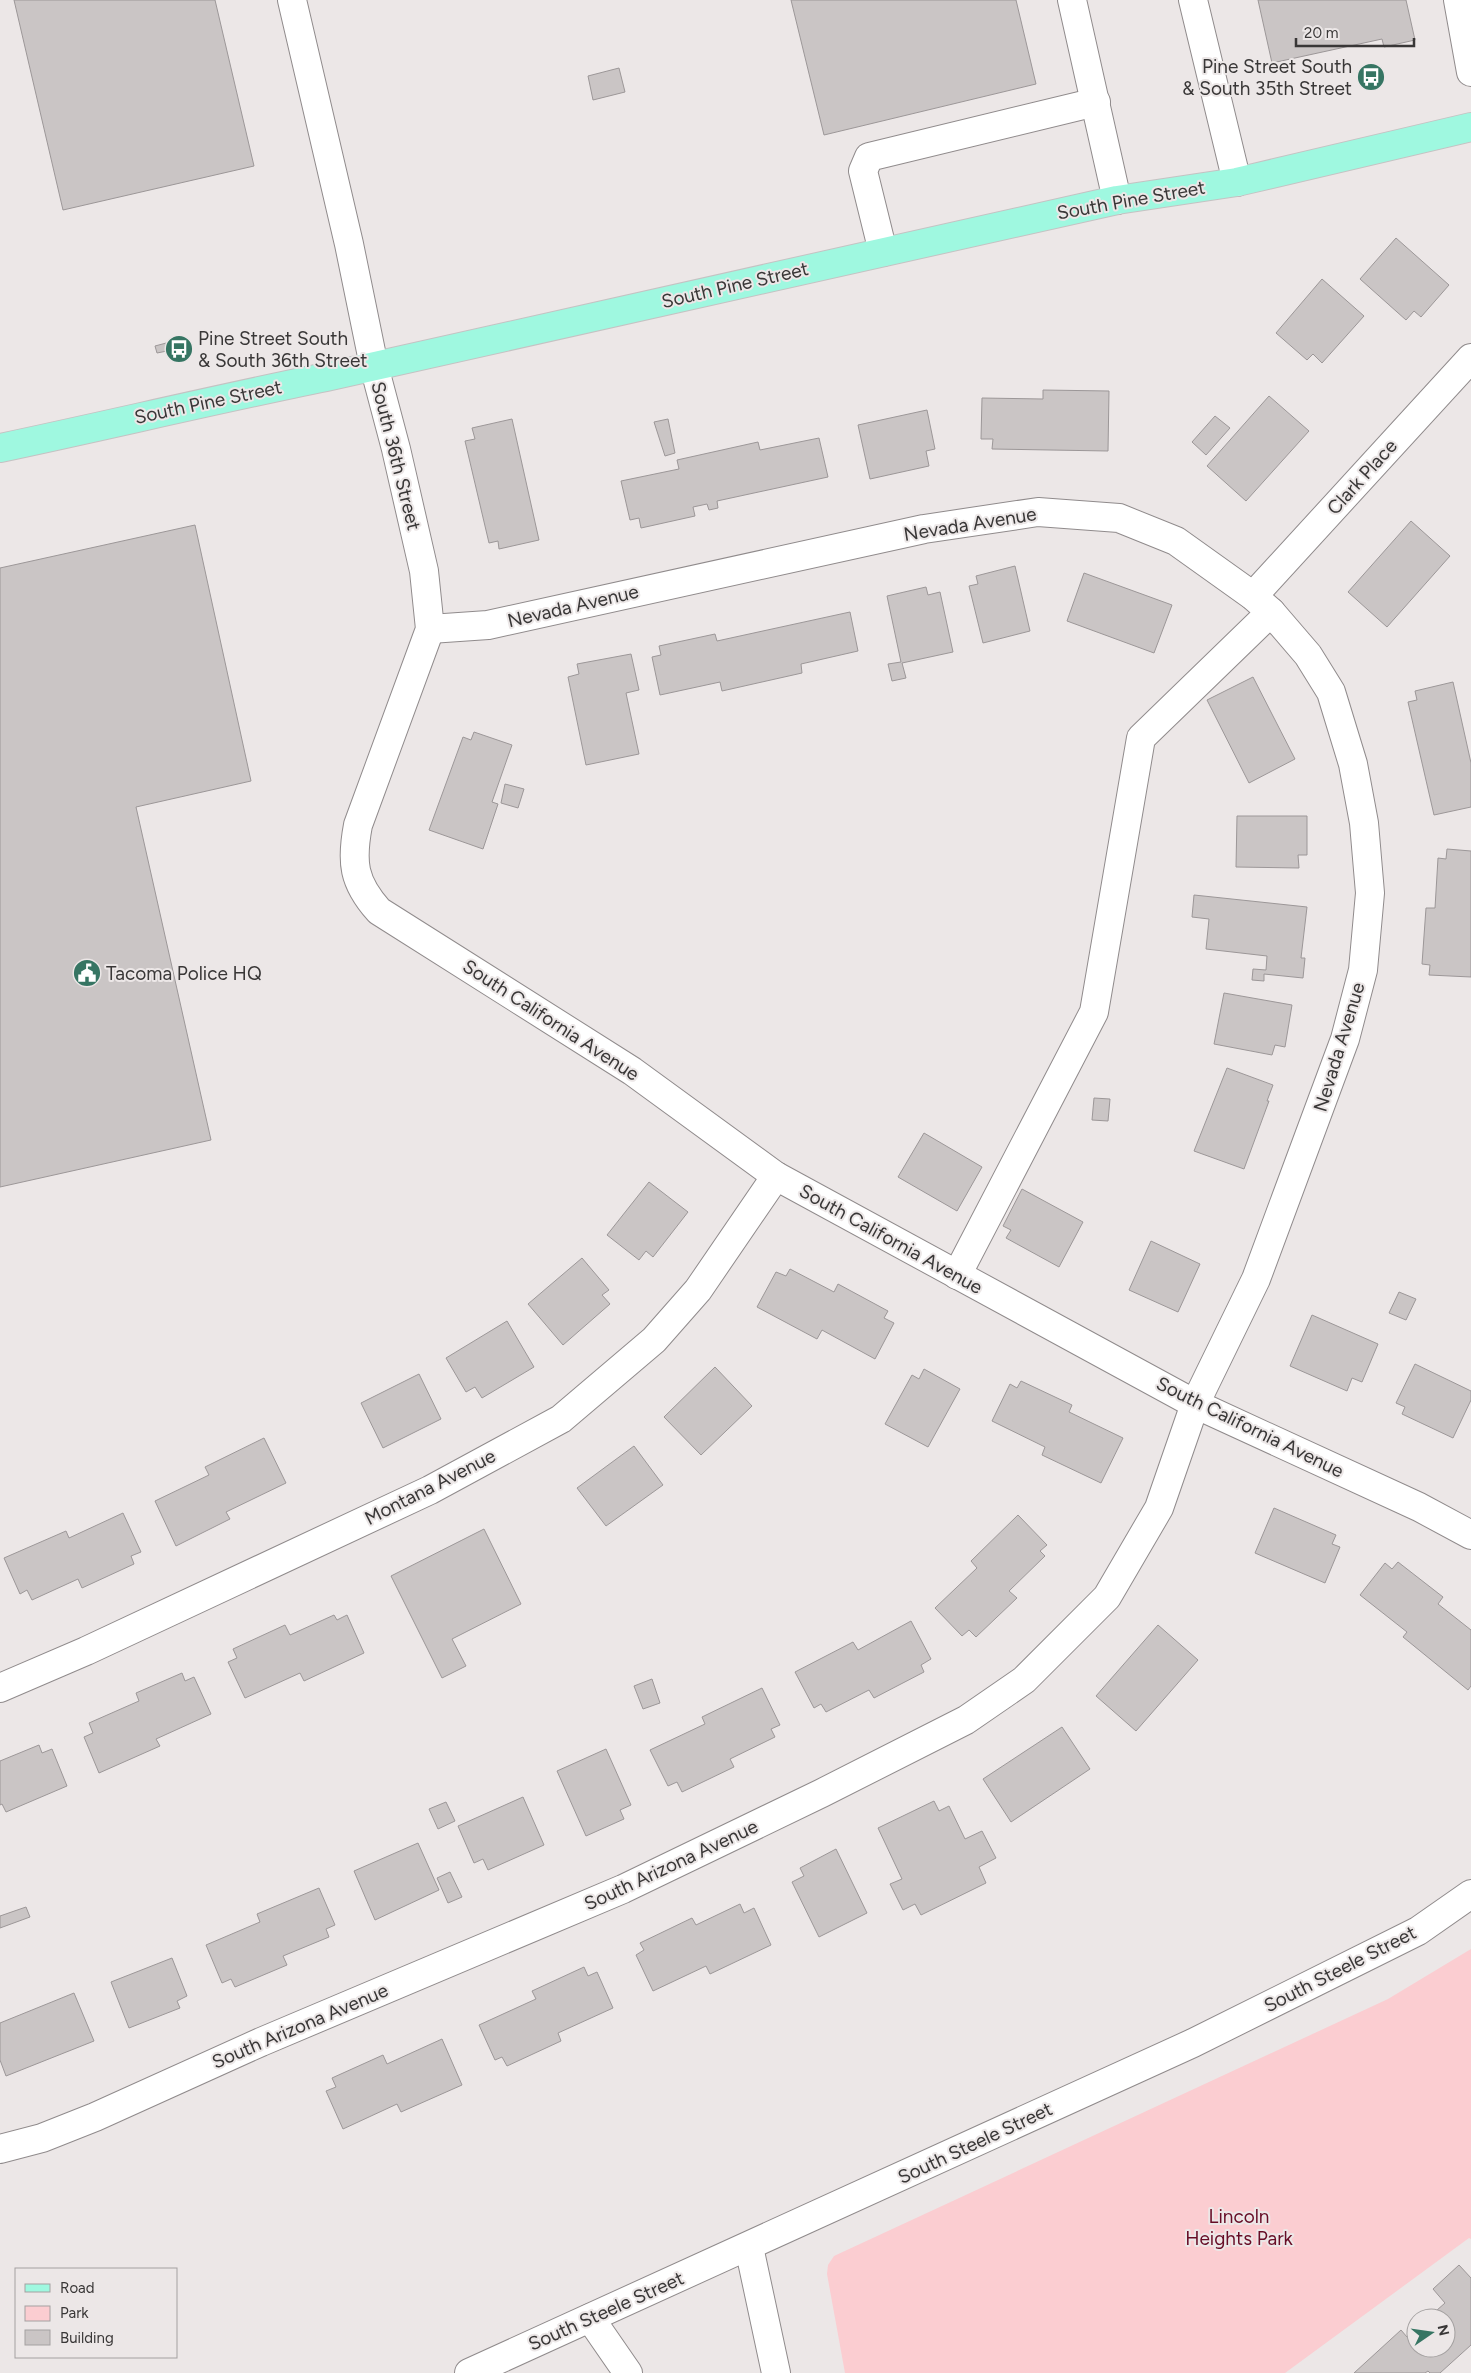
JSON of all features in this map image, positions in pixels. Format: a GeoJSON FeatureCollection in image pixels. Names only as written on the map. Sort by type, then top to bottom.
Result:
{"type":"FeatureCollection","features":[{"type":"Feature","properties":{"kind":"main road","name":"South Pine Street"},"geometry":{"type":"LineString","coordinates":[[0,448],[1117,200],[1237,182],[1471,127]]}},
{"type":"Feature","properties":{"kind":"street","name":"South 36th Street"},"geometry":{"type":"LineString","coordinates":[[292,0],[349,244],[374,366],[396,449],[424,571],[430,629],[358,825],[354,846],[356,876]]}},
{"type":"Feature","properties":{"kind":"street"},"geometry":{"type":"LineString","coordinates":[[1072,0],[1117,200]]}},
{"type":"Feature","properties":{"kind":"street"},"geometry":{"type":"LineString","coordinates":[[1193,0],[1237,182]]}},
{"type":"Feature","properties":{"kind":"street"},"geometry":{"type":"LineString","coordinates":[[1458,0],[1471,72]]}},
{"type":"Feature","properties":{"kind":"street"},"geometry":{"type":"LineString","coordinates":[[884,252],[863,171],[869,156],[1096,102]]}},
{"type":"Feature","properties":{"kind":"street","name":"Clark Place"},"geometry":{"type":"LineString","coordinates":[[957,1275],[1094,1012],[1140,738],[1262,604],[1471,358]]}},
{"type":"Feature","properties":{"kind":"street","name":"Nevada Avenue"},"geometry":{"type":"LineString","coordinates":[[430,629],[488,625],[924,529],[1038,512],[1119,518],[1176,541],[1262,604],[1308,655],[1331,692],[1353,764],[1364,823],[1370,893],[1363,970],[1345,1039],[1259,1270],[1195,1404]]}},
{"type":"Feature","properties":{"kind":"street","name":"South California Avenue"},"geometry":{"type":"LineString","coordinates":[[356,876],[370,900],[380,911],[632,1071],[776,1176],[1195,1404],[1419,1507],[1471,1535]]}},
{"type":"Feature","properties":{"kind":"street","name":"Montana Avenue"},"geometry":{"type":"LineString","coordinates":[[0,1688],[86,1652],[430,1490],[561,1419],[654,1340],[698,1290],[776,1176]]}},
{"type":"Feature","properties":{"kind":"street","name":"South Arizona Avenue"},"geometry":{"type":"LineString","coordinates":[[0,2149],[42,2138],[95,2117],[261,2042],[623,1890],[966,1720],[1024,1680],[1107,1598],[1159,1508],[1195,1404]]}},
{"type":"Feature","properties":{"kind":"street","name":"South Steele Street"},"geometry":{"type":"LineString","coordinates":[[469,2373],[1193,2043],[1418,1931],[1471,1894]]}},
{"type":"Feature","properties":{"kind":"street"},"geometry":{"type":"LineString","coordinates":[[749,2247],[776,2373]]}},
{"type":"Feature","properties":{"kind":"street"},"geometry":{"type":"LineString","coordinates":[[590,2318],[628,2373]]}},
{"type":"Feature","properties":{"kind":"green space","name":"Lincoln Heights Park"},"geometry":{"type":"Polygon","coordinates":[[[1471,1949],[1471,2239],[1469,2238],[1285,2373],[845,2373],[827,2274],[828,2265],[834,2256],[1388,1999],[1471,1949]]]}},
{"type":"Feature","properties":{"kind":"building"},"geometry":{"type":"Polygon","coordinates":[[[14,0],[215,0],[254,166],[63,210],[14,0]]]}},
{"type":"Feature","properties":{"kind":"building"},"geometry":{"type":"Polygon","coordinates":[[[791,0],[1016,0],[1036,84],[824,135],[791,0]]]}},
{"type":"Feature","properties":{"kind":"building"},"geometry":{"type":"Polygon","coordinates":[[[1258,0],[1406,0],[1415,40],[1384,47],[1382,39],[1272,63],[1258,0]]]}},
{"type":"Feature","properties":{"kind":"building"},"geometry":{"type":"Polygon","coordinates":[[[619,68],[625,92],[593,100],[588,76],[619,68]]]}},
{"type":"Feature","properties":{"kind":"building"},"geometry":{"type":"Polygon","coordinates":[[[1396,238],[1449,285],[1421,317],[1414,311],[1406,320],[1360,279],[1396,238]]]}},
{"type":"Feature","properties":{"kind":"building"},"geometry":{"type":"Polygon","coordinates":[[[1322,279],[1364,316],[1322,363],[1313,354],[1307,360],[1276,333],[1322,279]]]}},
{"type":"Feature","properties":{"kind":"building"},"geometry":{"type":"Polygon","coordinates":[[[170,342],[172,350],[157,353],[155,346],[170,342]]]}},
{"type":"Feature","properties":{"kind":"building"},"geometry":{"type":"Polygon","coordinates":[[[1043,390],[1109,391],[1108,451],[992,449],[993,439],[981,439],[982,398],[1043,399],[1043,390]]]}},
{"type":"Feature","properties":{"kind":"building"},"geometry":{"type":"Polygon","coordinates":[[[1269,396],[1309,431],[1246,501],[1207,466],[1269,396]]]}},
{"type":"Feature","properties":{"kind":"building"},"geometry":{"type":"Polygon","coordinates":[[[927,410],[935,449],[926,451],[929,466],[870,479],[858,425],[927,410]]]}},
{"type":"Feature","properties":{"kind":"building"},"geometry":{"type":"Polygon","coordinates":[[[1215,416],[1230,428],[1206,455],[1192,442],[1215,416]]]}},
{"type":"Feature","properties":{"kind":"building"},"geometry":{"type":"Polygon","coordinates":[[[512,419],[539,540],[499,549],[498,541],[489,543],[465,441],[475,439],[472,428],[512,419]]]}},
{"type":"Feature","properties":{"kind":"building"},"geometry":{"type":"Polygon","coordinates":[[[668,419],[675,453],[665,456],[654,422],[668,419]]]}},
{"type":"Feature","properties":{"kind":"building"},"geometry":{"type":"Polygon","coordinates":[[[819,438],[828,477],[717,501],[718,508],[709,510],[707,504],[693,507],[695,516],[641,528],[639,518],[630,520],[621,481],[679,469],[677,460],[758,442],[760,450],[819,438]]]}},
{"type":"Feature","properties":{"kind":"building"},"geometry":{"type":"Polygon","coordinates":[[[1411,521],[1450,556],[1387,627],[1348,592],[1411,521]]]}},
{"type":"Feature","properties":{"kind":"building","name":"Tacoma Police HQ"},"geometry":{"type":"Polygon","coordinates":[[[195,525],[251,781],[136,807],[211,1140],[0,1187],[0,568],[195,525]]]}},
{"type":"Feature","properties":{"kind":"building"},"geometry":{"type":"Polygon","coordinates":[[[1015,566],[1030,631],[983,643],[969,586],[978,584],[976,576],[1015,566]]]}},
{"type":"Feature","properties":{"kind":"building"},"geometry":{"type":"Polygon","coordinates":[[[1084,573],[1172,605],[1154,653],[1067,621],[1084,573]]]}},
{"type":"Feature","properties":{"kind":"building"},"geometry":{"type":"Polygon","coordinates":[[[926,587],[928,595],[940,592],[953,652],[902,663],[906,678],[892,681],[888,664],[901,662],[887,596],[926,587]]]}},
{"type":"Feature","properties":{"kind":"building"},"geometry":{"type":"Polygon","coordinates":[[[850,612],[858,651],[801,664],[802,673],[722,691],[720,682],[660,695],[652,657],[661,655],[659,646],[715,634],[717,641],[850,612]]]}},
{"type":"Feature","properties":{"kind":"building"},"geometry":{"type":"Polygon","coordinates":[[[631,654],[639,690],[626,693],[639,754],[586,765],[568,677],[579,674],[577,664],[631,654]]]}},
{"type":"Feature","properties":{"kind":"building"},"geometry":{"type":"Polygon","coordinates":[[[1253,677],[1295,759],[1249,783],[1207,700],[1253,677]]]}},
{"type":"Feature","properties":{"kind":"building"},"geometry":{"type":"Polygon","coordinates":[[[1453,682],[1471,763],[1471,807],[1434,815],[1408,702],[1417,700],[1415,691],[1453,682]]]}},
{"type":"Feature","properties":{"kind":"building"},"geometry":{"type":"Polygon","coordinates":[[[474,732],[512,745],[492,802],[498,804],[483,849],[429,830],[463,737],[471,740],[474,732]]]}},
{"type":"Feature","properties":{"kind":"building"},"geometry":{"type":"Polygon","coordinates":[[[505,784],[524,789],[518,808],[501,803],[505,784]]]}},
{"type":"Feature","properties":{"kind":"building"},"geometry":{"type":"Polygon","coordinates":[[[1237,816],[1307,816],[1307,855],[1298,855],[1299,868],[1236,867],[1237,816]]]}},
{"type":"Feature","properties":{"kind":"building"},"geometry":{"type":"Polygon","coordinates":[[[1447,849],[1471,851],[1471,977],[1429,975],[1430,965],[1422,964],[1426,908],[1435,908],[1438,858],[1446,859],[1447,849]]]}},
{"type":"Feature","properties":{"kind":"building"},"geometry":{"type":"Polygon","coordinates":[[[1194,895],[1307,907],[1301,958],[1305,958],[1303,978],[1264,974],[1264,981],[1252,980],[1253,969],[1266,970],[1267,956],[1206,949],[1209,919],[1192,917],[1194,895]]]}},
{"type":"Feature","properties":{"kind":"building"},"geometry":{"type":"Polygon","coordinates":[[[1224,993],[1292,1005],[1285,1047],[1275,1045],[1272,1055],[1214,1044],[1224,993]]]}},
{"type":"Feature","properties":{"kind":"building"},"geometry":{"type":"Polygon","coordinates":[[[1227,1068],[1273,1085],[1244,1169],[1194,1151],[1227,1068]]]}},
{"type":"Feature","properties":{"kind":"building"},"geometry":{"type":"Polygon","coordinates":[[[1094,1098],[1110,1099],[1108,1121],[1092,1120],[1094,1098]]]}},
{"type":"Feature","properties":{"kind":"building"},"geometry":{"type":"Polygon","coordinates":[[[924,1133],[982,1167],[957,1211],[898,1177],[924,1133]]]}},
{"type":"Feature","properties":{"kind":"building"},"geometry":{"type":"Polygon","coordinates":[[[649,1182],[688,1212],[653,1257],[646,1251],[639,1260],[607,1235],[649,1182]]]}},
{"type":"Feature","properties":{"kind":"building"},"geometry":{"type":"Polygon","coordinates":[[[1022,1189],[1083,1222],[1059,1267],[1006,1238],[1011,1230],[1003,1226],[1022,1189]]]}},
{"type":"Feature","properties":{"kind":"building"},"geometry":{"type":"Polygon","coordinates":[[[1151,1241],[1200,1264],[1178,1312],[1129,1290],[1151,1241]]]}},
{"type":"Feature","properties":{"kind":"building"},"geometry":{"type":"Polygon","coordinates":[[[582,1258],[609,1290],[602,1295],[610,1304],[563,1345],[528,1304],[582,1258]]]}},
{"type":"Feature","properties":{"kind":"building"},"geometry":{"type":"Polygon","coordinates":[[[790,1269],[834,1292],[838,1284],[888,1311],[884,1318],[894,1323],[875,1359],[822,1330],[817,1339],[757,1307],[776,1272],[786,1276],[790,1269]]]}},
{"type":"Feature","properties":{"kind":"building"},"geometry":{"type":"Polygon","coordinates":[[[1399,1292],[1416,1299],[1406,1320],[1389,1313],[1399,1292]]]}},
{"type":"Feature","properties":{"kind":"building"},"geometry":{"type":"Polygon","coordinates":[[[1312,1315],[1378,1344],[1362,1382],[1352,1378],[1347,1391],[1290,1366],[1312,1315]]]}},
{"type":"Feature","properties":{"kind":"building"},"geometry":{"type":"Polygon","coordinates":[[[507,1321],[534,1367],[482,1398],[475,1387],[466,1392],[446,1358],[507,1321]]]}},
{"type":"Feature","properties":{"kind":"building"},"geometry":{"type":"Polygon","coordinates":[[[1415,1364],[1471,1391],[1471,1400],[1453,1438],[1402,1414],[1405,1407],[1396,1403],[1415,1364]]]}},
{"type":"Feature","properties":{"kind":"building"},"geometry":{"type":"Polygon","coordinates":[[[715,1367],[752,1406],[701,1455],[664,1417],[715,1367]]]}},
{"type":"Feature","properties":{"kind":"building"},"geometry":{"type":"Polygon","coordinates":[[[924,1369],[960,1389],[928,1447],[885,1424],[912,1375],[919,1379],[924,1369]]]}},
{"type":"Feature","properties":{"kind":"building"},"geometry":{"type":"Polygon","coordinates":[[[419,1374],[441,1419],[383,1448],[361,1403],[419,1374]]]}},
{"type":"Feature","properties":{"kind":"building"},"geometry":{"type":"Polygon","coordinates":[[[1021,1381],[1072,1405],[1069,1412],[1123,1438],[1101,1483],[1042,1455],[1045,1447],[992,1421],[1010,1384],[1017,1388],[1021,1381]]]}},
{"type":"Feature","properties":{"kind":"building"},"geometry":{"type":"Polygon","coordinates":[[[264,1438],[286,1483],[226,1512],[230,1519],[176,1546],[155,1501],[209,1475],[205,1467],[264,1438]]]}},
{"type":"Feature","properties":{"kind":"building"},"geometry":{"type":"Polygon","coordinates":[[[634,1446],[663,1485],[606,1526],[577,1488],[634,1446]]]}},
{"type":"Feature","properties":{"kind":"building"},"geometry":{"type":"Polygon","coordinates":[[[1274,1508],[1336,1535],[1332,1544],[1340,1547],[1325,1583],[1255,1553],[1274,1508]]]}},
{"type":"Feature","properties":{"kind":"building"},"geometry":{"type":"Polygon","coordinates":[[[123,1513],[141,1552],[131,1556],[134,1564],[82,1588],[78,1579],[32,1600],[27,1590],[20,1594],[4,1558],[66,1531],[69,1538],[123,1513]]]}},
{"type":"Feature","properties":{"kind":"building"},"geometry":{"type":"Polygon","coordinates":[[[1018,1515],[1047,1545],[1040,1551],[1045,1556],[1009,1591],[1017,1598],[976,1637],[969,1630],[962,1636],[935,1608],[977,1568],[971,1561],[1018,1515]]]}},
{"type":"Feature","properties":{"kind":"building"},"geometry":{"type":"Polygon","coordinates":[[[484,1529],[521,1604],[452,1639],[466,1666],[442,1678],[391,1576],[484,1529]]]}},
{"type":"Feature","properties":{"kind":"building"},"geometry":{"type":"Polygon","coordinates":[[[1398,1562],[1443,1597],[1438,1604],[1471,1630],[1471,1686],[1468,1690],[1403,1637],[1407,1632],[1360,1595],[1385,1563],[1392,1569],[1398,1562]]]}},
{"type":"Feature","properties":{"kind":"building"},"geometry":{"type":"Polygon","coordinates":[[[334,1615],[337,1620],[347,1615],[364,1653],[304,1681],[300,1673],[245,1698],[228,1662],[237,1658],[233,1649],[285,1625],[290,1635],[334,1615]]]}},
{"type":"Feature","properties":{"kind":"building"},"geometry":{"type":"Polygon","coordinates":[[[911,1621],[931,1659],[921,1665],[924,1672],[874,1698],[869,1690],[826,1712],[821,1704],[814,1708],[795,1672],[853,1642],[858,1650],[911,1621]]]}},
{"type":"Feature","properties":{"kind":"building"},"geometry":{"type":"Polygon","coordinates":[[[1158,1625],[1198,1660],[1136,1731],[1096,1696],[1158,1625]]]}},
{"type":"Feature","properties":{"kind":"building"},"geometry":{"type":"Polygon","coordinates":[[[182,1673],[185,1681],[194,1677],[211,1714],[156,1739],[160,1746],[99,1773],[84,1737],[93,1733],[89,1723],[139,1701],[136,1693],[182,1673]]]}},
{"type":"Feature","properties":{"kind":"building"},"geometry":{"type":"Polygon","coordinates":[[[652,1679],[660,1703],[643,1709],[634,1686],[652,1679]]]}},
{"type":"Feature","properties":{"kind":"building"},"geometry":{"type":"Polygon","coordinates":[[[762,1688],[780,1725],[771,1729],[775,1737],[730,1759],[734,1767],[682,1792],[677,1782],[668,1786],[650,1750],[705,1724],[702,1717],[762,1688]]]}},
{"type":"Feature","properties":{"kind":"building"},"geometry":{"type":"Polygon","coordinates":[[[1062,1727],[1090,1769],[1011,1822],[983,1779],[1062,1727]]]}},
{"type":"Feature","properties":{"kind":"building"},"geometry":{"type":"Polygon","coordinates":[[[39,1745],[42,1753],[52,1749],[67,1786],[6,1812],[2,1804],[0,1805],[0,1761],[39,1745]]]}},
{"type":"Feature","properties":{"kind":"building"},"geometry":{"type":"Polygon","coordinates":[[[606,1749],[631,1805],[620,1810],[624,1819],[586,1836],[557,1771],[606,1749]]]}},
{"type":"Feature","properties":{"kind":"building"},"geometry":{"type":"Polygon","coordinates":[[[523,1797],[544,1845],[488,1870],[483,1859],[474,1863],[458,1826],[523,1797]]]}},
{"type":"Feature","properties":{"kind":"building"},"geometry":{"type":"Polygon","coordinates":[[[934,1801],[939,1811],[949,1806],[965,1839],[982,1831],[996,1858],[979,1867],[986,1883],[921,1915],[915,1904],[903,1910],[890,1884],[902,1879],[878,1828],[934,1801]]]}},
{"type":"Feature","properties":{"kind":"building"},"geometry":{"type":"Polygon","coordinates":[[[446,1802],[455,1821],[438,1829],[429,1809],[446,1802]]]}},
{"type":"Feature","properties":{"kind":"building"},"geometry":{"type":"Polygon","coordinates":[[[418,1843],[439,1890],[375,1920],[354,1871],[418,1843]]]}},
{"type":"Feature","properties":{"kind":"building"},"geometry":{"type":"Polygon","coordinates":[[[836,1849],[867,1913],[819,1937],[792,1882],[804,1876],[800,1868],[836,1849]]]}},
{"type":"Feature","properties":{"kind":"building"},"geometry":{"type":"Polygon","coordinates":[[[450,1872],[462,1897],[448,1903],[437,1878],[450,1872]]]}},
{"type":"Feature","properties":{"kind":"building"},"geometry":{"type":"Polygon","coordinates":[[[319,1888],[335,1925],[326,1929],[329,1937],[283,1956],[287,1965],[235,1987],[231,1979],[222,1983],[206,1945],[260,1922],[257,1914],[319,1888]]]}},
{"type":"Feature","properties":{"kind":"building"},"geometry":{"type":"Polygon","coordinates":[[[740,1904],[744,1913],[754,1908],[771,1945],[710,1974],[706,1966],[653,1991],[636,1955],[644,1950],[640,1943],[692,1918],[696,1925],[740,1904]]]}},
{"type":"Feature","properties":{"kind":"building"},"geometry":{"type":"Polygon","coordinates":[[[26,1907],[30,1917],[0,1928],[0,1916],[26,1907]]]}},
{"type":"Feature","properties":{"kind":"building"},"geometry":{"type":"Polygon","coordinates":[[[172,1958],[187,1996],[177,2001],[180,2008],[129,2028],[111,1982],[172,1958]]]}},
{"type":"Feature","properties":{"kind":"building"},"geometry":{"type":"Polygon","coordinates":[[[584,1967],[588,1976],[597,1972],[613,2008],[558,2033],[561,2041],[507,2066],[502,2057],[495,2060],[479,2025],[536,1999],[532,1991],[584,1967]]]}},
{"type":"Feature","properties":{"kind":"building"},"geometry":{"type":"Polygon","coordinates":[[[74,1993],[94,2041],[6,2076],[0,2060],[0,2023],[74,1993]]]}},
{"type":"Feature","properties":{"kind":"building"},"geometry":{"type":"Polygon","coordinates":[[[442,2039],[462,2085],[401,2112],[397,2104],[343,2129],[326,2091],[336,2087],[332,2078],[383,2055],[387,2064],[442,2039]]]}},
{"type":"Feature","properties":{"kind":"building"},"geometry":{"type":"Polygon","coordinates":[[[1459,2265],[1471,2278],[1471,2345],[1440,2373],[1430,2373],[1428,2371],[1425,2373],[1354,2373],[1401,2330],[1406,2336],[1406,2358],[1456,2358],[1456,2308],[1439,2308],[1445,2303],[1433,2289],[1459,2265]]]}},
{"type":"Feature","properties":{"kind":"place","name":"Pine Street South & South 35th Street"},"geometry":{"type":"Point","coordinates":[1371,77]}},
{"type":"Feature","properties":{"kind":"place","name":"Pine Street South & South 36th Street"},"geometry":{"type":"Point","coordinates":[179,349]}},
{"type":"Feature","properties":{"kind":"place","name":"Tacoma Police HQ"},"geometry":{"type":"Point","coordinates":[87,973]}}]}
